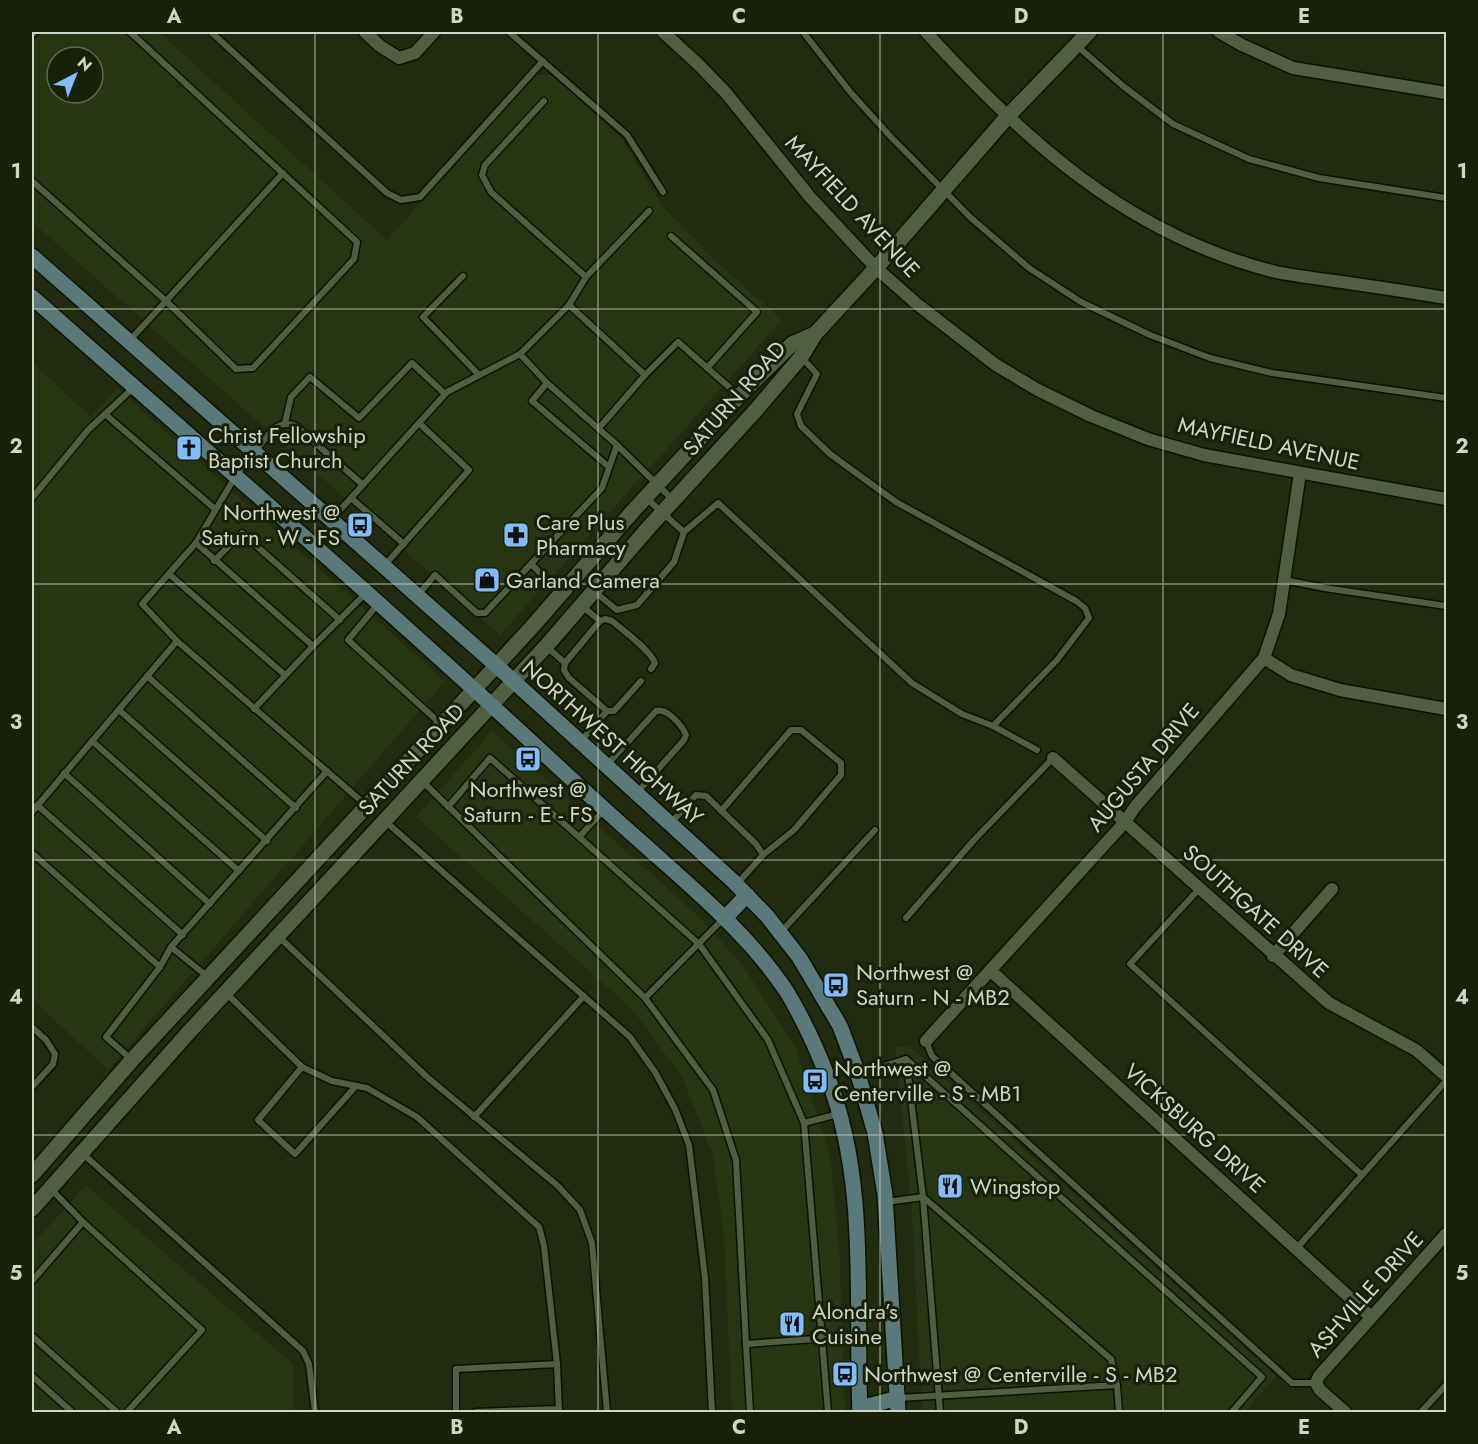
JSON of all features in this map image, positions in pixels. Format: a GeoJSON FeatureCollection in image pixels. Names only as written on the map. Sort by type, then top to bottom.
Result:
{"type":"FeatureCollection","features":[{"type":"Feature","properties":{"kind":"main road","name":"NORTHWEST HIGHWAY"},"geometry":{"type":"LineString","coordinates":[[32,256],[514,681],[742,890],[767,916],[799,957],[835,1017],[858,1074],[875,1133],[886,1203],[898,1405]]}},
{"type":"Feature","properties":{"kind":"main road"},"geometry":{"type":"LineString","coordinates":[[32,297],[475,690],[725,918],[756,952],[786,992],[810,1035],[829,1080],[839,1113],[854,1189],[857,1226],[858,1410],[898,1405]]}},
{"type":"Feature","properties":{"kind":"main road"},"geometry":{"type":"LineString","coordinates":[[725,918],[742,890]]}},
{"type":"Feature","properties":{"kind":"street"},"geometry":{"type":"LineString","coordinates":[[365,32],[380,46],[399,58],[415,53],[434,32]]}},
{"type":"Feature","properties":{"kind":"street","name":"MAYFIELD AVENUE"},"geometry":{"type":"LineString","coordinates":[[663,32],[726,93],[810,197],[876,268],[917,304],[996,365],[1038,390],[1091,416],[1148,438],[1204,455],[1446,499]]}},
{"type":"Feature","properties":{"kind":"street"},"geometry":{"type":"LineString","coordinates":[[926,32],[969,78],[1055,159],[1112,201],[1158,227],[1221,255],[1277,272],[1446,298]]}},
{"type":"Feature","properties":{"kind":"street","name":"SATURN ROAD"},"geometry":{"type":"LineString","coordinates":[[32,1209],[225,992],[546,646],[801,357],[815,334],[876,268],[1008,116],[1089,32]]}},
{"type":"Feature","properties":{"kind":"street"},"geometry":{"type":"LineString","coordinates":[[1219,32],[1293,68],[1446,93]]}},
{"type":"Feature","properties":{"kind":"street","name":"SATURN ROAD"},"geometry":{"type":"LineString","coordinates":[[32,1175],[132,1060],[475,690],[739,396],[792,344],[815,334]]}},
{"type":"Feature","properties":{"kind":"street","name":"AUGUSTA DRIVE"},"geometry":{"type":"LineString","coordinates":[[926,1041],[1125,822],[1135,807],[1264,658],[1279,614],[1300,473]]}},
{"type":"Feature","properties":{"kind":"street"},"geometry":{"type":"LineString","coordinates":[[1264,658],[1291,675],[1340,690],[1446,709]]}},
{"type":"Feature","properties":{"kind":"street","name":"SOUTHGATE DRIVE"},"geometry":{"type":"LineString","coordinates":[[1053,758],[1273,956],[1329,1003],[1416,1050],[1446,1076]]}},
{"type":"Feature","properties":{"kind":"street"},"geometry":{"type":"LineString","coordinates":[[368,806],[384,821]]}},
{"type":"Feature","properties":{"kind":"street"},"geometry":{"type":"LineString","coordinates":[[1273,956],[1332,889]]}},
{"type":"Feature","properties":{"kind":"street","name":"VICKSBURG DRIVE"},"geometry":{"type":"LineString","coordinates":[[991,971],[1371,1317]]}},
{"type":"Feature","properties":{"kind":"street"},"geometry":{"type":"LineString","coordinates":[[209,977],[225,992]]}},
{"type":"Feature","properties":{"kind":"street","name":"ASHVILLE DRIVE"},"geometry":{"type":"LineString","coordinates":[[1316,1383],[1319,1376],[1446,1234]]}},
{"type":"Feature","properties":{"kind":"street"},"geometry":{"type":"LineString","coordinates":[[1316,1383],[1320,1390],[1345,1413]]}},
{"type":"Feature","properties":{"kind":"lane"},"geometry":{"type":"LineString","coordinates":[[32,35],[35,32]]}},
{"type":"Feature","properties":{"kind":"lane"},"geometry":{"type":"LineString","coordinates":[[32,181],[166,301],[236,369],[253,368],[354,259],[357,242],[130,32]]}},
{"type":"Feature","properties":{"kind":"lane"},"geometry":{"type":"LineString","coordinates":[[211,32],[387,193],[401,200],[420,197],[543,61]]}},
{"type":"Feature","properties":{"kind":"lane"},"geometry":{"type":"LineString","coordinates":[[509,32],[627,135],[663,192]]}},
{"type":"Feature","properties":{"kind":"lane"},"geometry":{"type":"LineString","coordinates":[[803,32],[851,93],[971,218],[1029,268],[1081,302],[1150,335],[1210,358],[1272,373],[1446,398]]}},
{"type":"Feature","properties":{"kind":"lane"},"geometry":{"type":"LineString","coordinates":[[1076,45],[1123,86],[1173,124],[1249,159],[1319,178],[1446,198]]}},
{"type":"Feature","properties":{"kind":"lane"},"geometry":{"type":"LineString","coordinates":[[544,100],[485,165],[482,175],[491,192],[586,277]]}},
{"type":"Feature","properties":{"kind":"lane"},"geometry":{"type":"LineString","coordinates":[[130,341],[283,173]]}},
{"type":"Feature","properties":{"kind":"lane"},"geometry":{"type":"LineString","coordinates":[[331,520],[445,394],[520,354],[569,305],[586,277],[649,211]]}},
{"type":"Feature","properties":{"kind":"lane"},"geometry":{"type":"LineString","coordinates":[[671,236],[757,312],[707,368]]}},
{"type":"Feature","properties":{"kind":"lane"},"geometry":{"type":"LineString","coordinates":[[463,276],[423,317],[479,375]]}},
{"type":"Feature","properties":{"kind":"lane"},"geometry":{"type":"LineString","coordinates":[[569,305],[645,375]]}},
{"type":"Feature","properties":{"kind":"lane"},"geometry":{"type":"LineString","coordinates":[[599,428],[645,375],[678,342],[739,396]]}},
{"type":"Feature","properties":{"kind":"lane"},"geometry":{"type":"LineString","coordinates":[[520,354],[547,383],[599,428],[673,500]]}},
{"type":"Feature","properties":{"kind":"lane"},"geometry":{"type":"LineString","coordinates":[[801,357],[817,374],[797,414],[801,426],[830,454],[896,502],[1085,608],[1089,618],[1057,660],[993,726]]}},
{"type":"Feature","properties":{"kind":"lane"},"geometry":{"type":"LineString","coordinates":[[285,423],[291,397],[310,377],[359,418],[412,363],[445,394]]}},
{"type":"Feature","properties":{"kind":"lane"},"geometry":{"type":"LineString","coordinates":[[547,383],[532,401],[609,467]]}},
{"type":"Feature","properties":{"kind":"lane"},"geometry":{"type":"LineString","coordinates":[[32,498],[88,430],[134,387]]}},
{"type":"Feature","properties":{"kind":"lane"},"geometry":{"type":"LineString","coordinates":[[105,414],[215,509]]}},
{"type":"Feature","properties":{"kind":"lane"},"geometry":{"type":"LineString","coordinates":[[363,485],[296,426],[285,423],[272,430],[254,452],[235,477],[196,543],[142,604],[177,641],[368,806]]}},
{"type":"Feature","properties":{"kind":"lane"},"geometry":{"type":"LineString","coordinates":[[384,567],[469,470],[419,423]]}},
{"type":"Feature","properties":{"kind":"lane"},"geometry":{"type":"LineString","coordinates":[[417,596],[435,574],[477,613],[485,613],[602,488],[617,445]]}},
{"type":"Feature","properties":{"kind":"lane"},"geometry":{"type":"LineString","coordinates":[[351,498],[404,544]]}},
{"type":"Feature","properties":{"kind":"lane"},"geometry":{"type":"LineString","coordinates":[[646,498],[684,532]]}},
{"type":"Feature","properties":{"kind":"lane"},"geometry":{"type":"LineString","coordinates":[[594,591],[617,610],[637,605],[674,562],[684,532],[718,503],[912,683],[962,714],[993,726],[1037,750]]}},
{"type":"Feature","properties":{"kind":"lane"},"geometry":{"type":"LineString","coordinates":[[214,561],[242,533],[340,620]]}},
{"type":"Feature","properties":{"kind":"lane"},"geometry":{"type":"LineString","coordinates":[[196,543],[313,646]]}},
{"type":"Feature","properties":{"kind":"lane"},"geometry":{"type":"LineString","coordinates":[[531,564],[562,593]]}},
{"type":"Feature","properties":{"kind":"lane"},"geometry":{"type":"LineString","coordinates":[[169,574],[285,675]]}},
{"type":"Feature","properties":{"kind":"lane"},"geometry":{"type":"LineString","coordinates":[[1284,580],[1446,606]]}},
{"type":"Feature","properties":{"kind":"lane"},"geometry":{"type":"LineString","coordinates":[[254,708],[366,593]]}},
{"type":"Feature","properties":{"kind":"lane"},"geometry":{"type":"LineString","coordinates":[[378,604],[348,640],[442,726]]}},
{"type":"Feature","properties":{"kind":"lane"},"geometry":{"type":"LineString","coordinates":[[582,605],[600,621]]}},
{"type":"Feature","properties":{"kind":"lane"},"geometry":{"type":"LineString","coordinates":[[641,681],[614,711],[608,711],[569,678],[564,670],[565,663],[600,621],[606,619],[612,621],[655,660],[651,669]]}},
{"type":"Feature","properties":{"kind":"lane"},"geometry":{"type":"LineString","coordinates":[[32,812],[177,641]]}},
{"type":"Feature","properties":{"kind":"lane"},"geometry":{"type":"LineString","coordinates":[[546,646],[565,663]]}},
{"type":"Feature","properties":{"kind":"lane"},"geometry":{"type":"LineString","coordinates":[[147,676],[296,808]]}},
{"type":"Feature","properties":{"kind":"lane"},"geometry":{"type":"LineString","coordinates":[[118,710],[267,841]]}},
{"type":"Feature","properties":{"kind":"lane"},"geometry":{"type":"LineString","coordinates":[[606,766],[654,713],[661,710],[666,712],[683,728],[686,737],[636,794]]}},
{"type":"Feature","properties":{"kind":"lane"},"geometry":{"type":"LineString","coordinates":[[580,743],[608,711]]}},
{"type":"Feature","properties":{"kind":"lane"},"geometry":{"type":"LineString","coordinates":[[722,811],[791,730],[801,730],[841,764],[841,775],[794,830],[763,855],[742,890]]}},
{"type":"Feature","properties":{"kind":"lane"},"geometry":{"type":"LineString","coordinates":[[92,741],[239,871]]}},
{"type":"Feature","properties":{"kind":"lane"},"geometry":{"type":"LineString","coordinates":[[448,807],[490,758],[699,944],[768,1040],[804,1124],[828,1413]]}},
{"type":"Feature","properties":{"kind":"lane"},"geometry":{"type":"LineString","coordinates":[[906,918],[974,840],[1053,758]]}},
{"type":"Feature","properties":{"kind":"lane"},"geometry":{"type":"LineString","coordinates":[[132,1060],[106,1037],[160,967],[171,948],[327,771]]}},
{"type":"Feature","properties":{"kind":"lane"},"geometry":{"type":"LineString","coordinates":[[64,773],[210,904]]}},
{"type":"Feature","properties":{"kind":"lane"},"geometry":{"type":"LineString","coordinates":[[422,781],[645,998],[713,1090],[736,1160],[750,1413]]}},
{"type":"Feature","properties":{"kind":"lane"},"geometry":{"type":"LineString","coordinates":[[669,824],[696,795],[706,796],[756,844],[763,855]]}},
{"type":"Feature","properties":{"kind":"lane"},"geometry":{"type":"LineString","coordinates":[[37,805],[183,935]]}},
{"type":"Feature","properties":{"kind":"lane"},"geometry":{"type":"LineString","coordinates":[[579,837],[604,809]]}},
{"type":"Feature","properties":{"kind":"lane"},"geometry":{"type":"LineString","coordinates":[[384,821],[630,1037],[654,1072],[675,1109],[689,1145],[705,1278],[712,1413]]}},
{"type":"Feature","properties":{"kind":"lane"},"geometry":{"type":"LineString","coordinates":[[780,933],[875,830]]}},
{"type":"Feature","properties":{"kind":"lane"},"geometry":{"type":"LineString","coordinates":[[32,853],[160,967]]}},
{"type":"Feature","properties":{"kind":"lane"},"geometry":{"type":"LineString","coordinates":[[1199,889],[1130,964],[1362,1175]]}},
{"type":"Feature","properties":{"kind":"lane"},"geometry":{"type":"LineString","coordinates":[[645,998],[725,918]]}},
{"type":"Feature","properties":{"kind":"lane"},"geometry":{"type":"LineString","coordinates":[[278,935],[426,1077],[558,1186],[580,1210],[592,1243],[608,1413]]}},
{"type":"Feature","properties":{"kind":"lane"},"geometry":{"type":"LineString","coordinates":[[171,948],[209,977]]}},
{"type":"Feature","properties":{"kind":"lane"},"geometry":{"type":"LineString","coordinates":[[225,992],[302,1067],[332,1081],[366,1088],[417,1117],[539,1227],[544,1246],[557,1364],[559,1411],[476,1413]]}},
{"type":"Feature","properties":{"kind":"lane"},"geometry":{"type":"LineString","coordinates":[[474,1117],[584,996]]}},
{"type":"Feature","properties":{"kind":"lane"},"geometry":{"type":"LineString","coordinates":[[32,1027],[46,1040],[55,1054],[53,1064],[32,1087]]}},
{"type":"Feature","properties":{"kind":"lane"},"geometry":{"type":"LineString","coordinates":[[926,1041],[932,1056],[1292,1383],[1316,1383]]}},
{"type":"Feature","properties":{"kind":"lane"},"geometry":{"type":"LineString","coordinates":[[858,1074],[906,1059]]}},
{"type":"Feature","properties":{"kind":"lane"},"geometry":{"type":"LineString","coordinates":[[906,1059],[923,1197],[940,1413]]}},
{"type":"Feature","properties":{"kind":"lane"},"geometry":{"type":"LineString","coordinates":[[906,1059],[1262,1377],[1232,1413]]}},
{"type":"Feature","properties":{"kind":"lane"},"geometry":{"type":"LineString","coordinates":[[302,1067],[258,1120],[295,1154],[356,1086]]}},
{"type":"Feature","properties":{"kind":"lane"},"geometry":{"type":"LineString","coordinates":[[1296,1249],[1446,1081]]}},
{"type":"Feature","properties":{"kind":"lane"},"geometry":{"type":"LineString","coordinates":[[804,1124],[839,1113]]}},
{"type":"Feature","properties":{"kind":"lane"},"geometry":{"type":"LineString","coordinates":[[82,1153],[303,1351],[309,1364],[315,1413]]}},
{"type":"Feature","properties":{"kind":"lane"},"geometry":{"type":"LineString","coordinates":[[50,1188],[83,1222],[202,1330],[127,1413]]}},
{"type":"Feature","properties":{"kind":"lane"},"geometry":{"type":"LineString","coordinates":[[886,1203],[923,1197],[1111,1359],[1117,1385],[1119,1413]]}},
{"type":"Feature","properties":{"kind":"lane"},"geometry":{"type":"LineString","coordinates":[[32,1281],[83,1222]]}},
{"type":"Feature","properties":{"kind":"lane"},"geometry":{"type":"LineString","coordinates":[[32,1336],[117,1413]]}},
{"type":"Feature","properties":{"kind":"lane"},"geometry":{"type":"LineString","coordinates":[[746,1344],[859,1336]]}},
{"type":"Feature","properties":{"kind":"lane"},"geometry":{"type":"LineString","coordinates":[[456,1413],[456,1369],[557,1364]]}},
{"type":"Feature","properties":{"kind":"lane"},"geometry":{"type":"LineString","coordinates":[[32,1376],[72,1413]]}},
{"type":"Feature","properties":{"kind":"lane"},"geometry":{"type":"LineString","coordinates":[[898,1405],[939,1395],[1117,1385]]}},
{"type":"Feature","properties":{"kind":"lane"},"geometry":{"type":"LineString","coordinates":[[1421,1413],[1446,1385]]}},
{"type":"Feature","properties":{"kind":"shaded area"},"geometry":{"type":"Polygon","coordinates":[[[32,32],[159,32],[387,240],[536,75],[552,75],[622,139],[663,207],[718,263],[782,320],[500,635],[32,222],[32,32]]]}},
{"type":"Feature","properties":{"kind":"shaded area"},"geometry":{"type":"Polygon","coordinates":[[[32,362],[91,417],[117,388],[445,681],[108,1070],[32,999],[32,362]]]}},
{"type":"Feature","properties":{"kind":"shaded area"},"geometry":{"type":"Polygon","coordinates":[[[492,731],[698,916],[741,963],[795,1046],[830,1154],[839,1244],[845,1412],[732,1412],[724,1238],[713,1155],[682,1077],[632,1009],[416,817],[492,731]]]}},
{"type":"Feature","properties":{"kind":"shaded area"},"geometry":{"type":"Polygon","coordinates":[[[909,1046],[1276,1376],[1245,1412],[922,1412],[912,1212],[895,1047],[909,1046]]]}},
{"type":"Feature","properties":{"kind":"shaded area"},"geometry":{"type":"Polygon","coordinates":[[[86,1185],[293,1364],[294,1412],[32,1412],[32,1245],[86,1185]]]}},
{"type":"Feature","properties":{"kind":"place","name":"Christ Fellowship Baptist Church"},"geometry":{"type":"Point","coordinates":[189,448]}},
{"type":"Feature","properties":{"kind":"place","name":"Northwest @ Saturn - W - FS"},"geometry":{"type":"Point","coordinates":[360,525]}},
{"type":"Feature","properties":{"kind":"place","name":"Care Plus Pharmacy"},"geometry":{"type":"Point","coordinates":[516,535]}},
{"type":"Feature","properties":{"kind":"place","name":"Garland Camera"},"geometry":{"type":"Point","coordinates":[487,580]}},
{"type":"Feature","properties":{"kind":"place","name":"Northwest @ Saturn - E - FS"},"geometry":{"type":"Point","coordinates":[528,759]}},
{"type":"Feature","properties":{"kind":"place","name":"Northwest @ Saturn - N - MB2"},"geometry":{"type":"Point","coordinates":[836,985]}},
{"type":"Feature","properties":{"kind":"place","name":"Northwest @ Centerville - S - MB1"},"geometry":{"type":"Point","coordinates":[815,1081]}},
{"type":"Feature","properties":{"kind":"place","name":"Wingstop"},"geometry":{"type":"Point","coordinates":[950,1186]}},
{"type":"Feature","properties":{"kind":"place","name":"Alondra’s Cuisine"},"geometry":{"type":"Point","coordinates":[792,1324]}},
{"type":"Feature","properties":{"kind":"place","name":"Northwest @ Centerville - S - MB2"},"geometry":{"type":"Point","coordinates":[845,1374]}}]}
